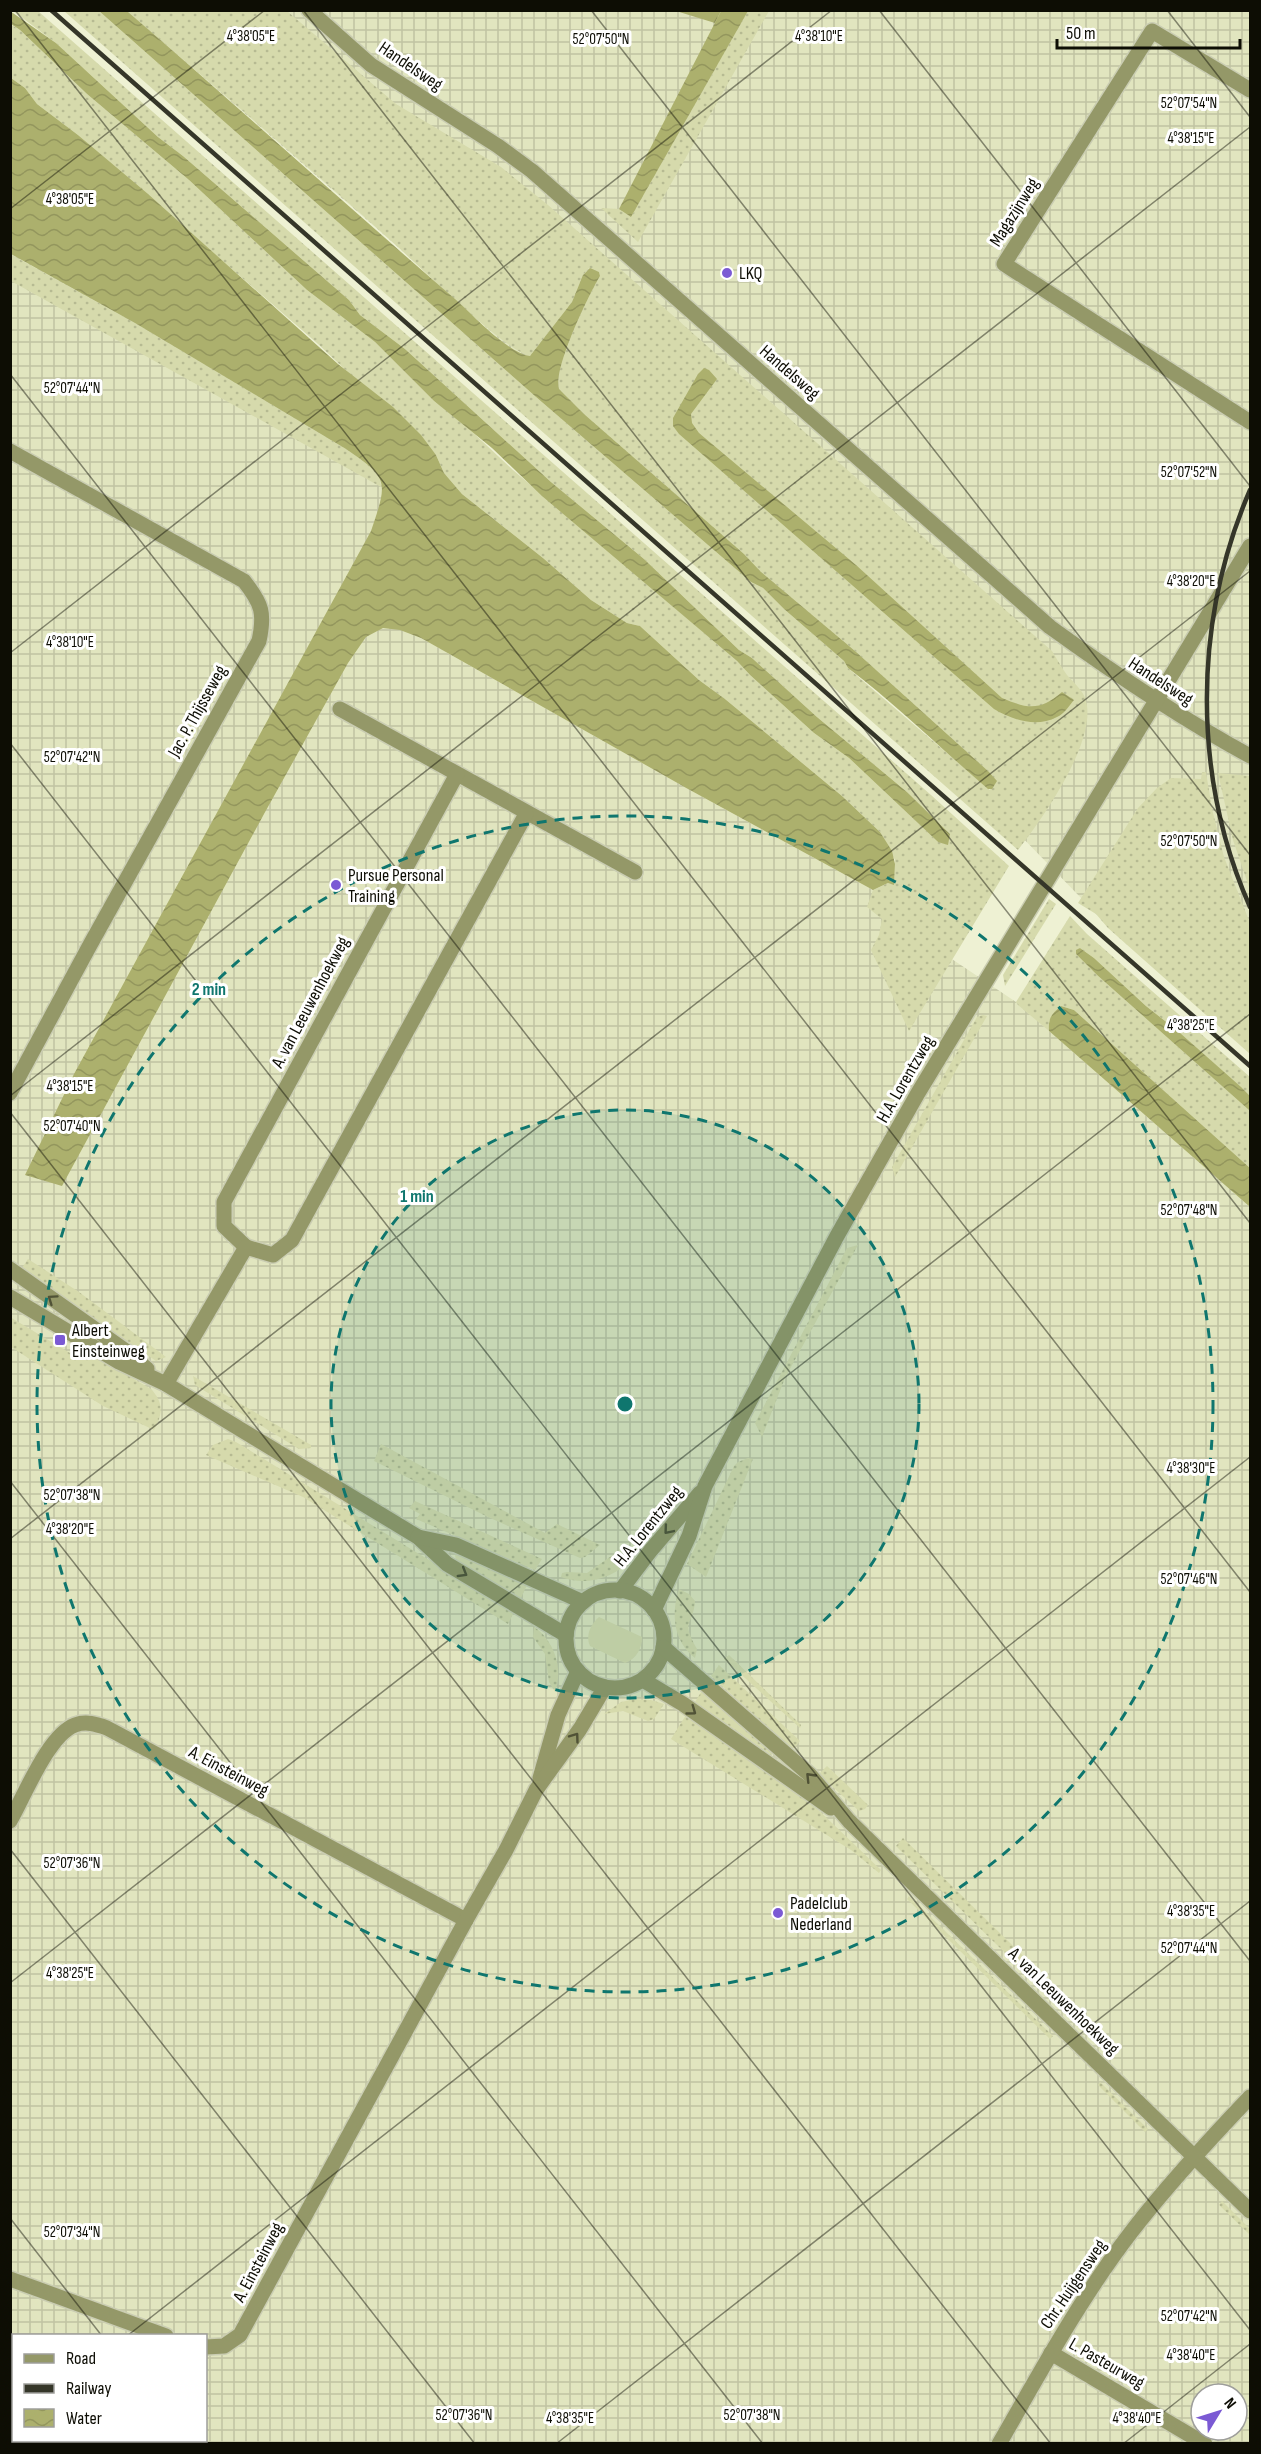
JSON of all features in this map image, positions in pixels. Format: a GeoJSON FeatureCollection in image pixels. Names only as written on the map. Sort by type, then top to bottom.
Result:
{"type":"FeatureCollection","features":[{"type":"Feature","properties":{"kind":"street","name":"Handelsweg"},"geometry":{"type":"LineString","coordinates":[[309,10],[371,65],[498,146],[532,171],[1050,627],[1201,730],[1251,756]]}},
{"type":"Feature","properties":{"kind":"street","name":"Magazijnweg"},"geometry":{"type":"LineString","coordinates":[[1251,90],[1152,31],[1004,264],[1251,422]]}},
{"type":"Feature","properties":{"kind":"street","name":"Jac. P. Thijsseweg"},"geometry":{"type":"LineString","coordinates":[[10,451],[244,581],[257,598],[263,621],[259,641],[10,1093]]}},
{"type":"Feature","properties":{"kind":"street"},"geometry":{"type":"LineString","coordinates":[[1156,701],[1251,546]]}},
{"type":"Feature","properties":{"kind":"street","name":"H.A. Lorentzweg"},"geometry":{"type":"LineString","coordinates":[[654,1610],[689,1536],[705,1486],[837,1236],[918,1093],[1156,701]]}},
{"type":"Feature","properties":{"kind":"street"},"geometry":{"type":"LineString","coordinates":[[340,709],[526,814],[635,872]]}},
{"type":"Feature","properties":{"kind":"street","name":"A. van Leeuwenhoekweg"},"geometry":{"type":"LineString","coordinates":[[246,1247],[224,1226],[224,1202],[457,774]]}},
{"type":"Feature","properties":{"kind":"street"},"geometry":{"type":"LineString","coordinates":[[166,1384],[246,1247],[273,1255],[292,1240],[526,814]]}},
{"type":"Feature","properties":{"kind":"street"},"geometry":{"type":"LineString","coordinates":[[10,1269],[126,1351],[166,1384]]}},
{"type":"Feature","properties":{"kind":"street"},"geometry":{"type":"LineString","coordinates":[[10,1297],[119,1362],[166,1384],[418,1537],[447,1564],[566,1635]]}},
{"type":"Feature","properties":{"kind":"street","name":"H.A. Lorentzweg"},"geometry":{"type":"LineString","coordinates":[[621,1591],[651,1550],[705,1486]]}},
{"type":"Feature","properties":{"kind":"street"},"geometry":{"type":"LineString","coordinates":[[418,1537],[456,1545],[583,1602]]}},
{"type":"Feature","properties":{"kind":"street"},"geometry":{"type":"LineString","coordinates":[[621,1591],[639,1597],[654,1610],[662,1627],[663,1647],[657,1666],[643,1680],[625,1687],[605,1688],[590,1682],[578,1671],[568,1654],[566,1635],[572,1617],[583,1602],[600,1592],[621,1591]]}},
{"type":"Feature","properties":{"kind":"street","name":"A. van Leeuwenhoekweg"},"geometry":{"type":"LineString","coordinates":[[663,1647],[810,1775],[849,1821],[1251,2211]]}},
{"type":"Feature","properties":{"kind":"street","name":"A. Einsteinweg"},"geometry":{"type":"LineString","coordinates":[[536,1790],[558,1715],[578,1671]]}},
{"type":"Feature","properties":{"kind":"street","name":"A. van Leeuwenhoekweg"},"geometry":{"type":"LineString","coordinates":[[643,1680],[683,1704],[849,1821]]}},
{"type":"Feature","properties":{"kind":"street","name":"A. Einsteinweg"},"geometry":{"type":"LineString","coordinates":[[207,2347],[224,2346],[240,2335],[506,1850],[536,1790],[580,1729],[605,1688]]}},
{"type":"Feature","properties":{"kind":"street","name":"A. Einsteinweg"},"geometry":{"type":"LineString","coordinates":[[10,1821],[50,1748],[62,1734],[75,1725],[89,1722],[107,1728],[466,1920]]}},
{"type":"Feature","properties":{"kind":"street","name":"Chr. Huijgensweg"},"geometry":{"type":"LineString","coordinates":[[999,2444],[1078,2309],[1131,2232],[1195,2156],[1251,2097]]}},
{"type":"Feature","properties":{"kind":"street"},"geometry":{"type":"LineString","coordinates":[[10,2279],[161,2334]]}},
{"type":"Feature","properties":{"kind":"street","name":"L. Pasteurweg"},"geometry":{"type":"LineString","coordinates":[[1051,2353],[1205,2444]]}},
{"type":"Feature","properties":{"kind":"shaded area"},"geometry":{"type":"Polygon","coordinates":[[[13,11],[38,11],[1009,866],[909,1031],[871,950],[879,935],[882,919],[867,907],[873,890],[888,883],[894,884],[895,860],[880,832],[842,796],[699,680],[640,626],[627,623],[591,600],[543,558],[462,494],[444,473],[436,455],[318,344],[78,135],[37,104],[25,88],[11,78],[10,24],[20,30],[87,94],[189,180],[307,290],[375,342],[434,401],[466,426],[513,470],[737,661],[814,733],[849,758],[938,842],[950,834],[907,792],[817,717],[752,658],[739,650],[644,559],[551,482],[405,349],[360,315],[349,300],[158,137],[56,43],[13,11]]]}},
{"type":"Feature","properties":{"kind":"shaded area"},"geometry":{"type":"Polygon","coordinates":[[[64,11],[99,11],[536,397],[751,582],[763,588],[844,661],[848,668],[990,790],[993,777],[988,771],[855,651],[761,572],[744,554],[584,414],[559,389],[561,366],[566,350],[580,315],[600,276],[599,272],[589,268],[583,275],[572,302],[530,356],[519,351],[503,341],[464,308],[331,187],[127,11],[287,11],[396,104],[501,167],[548,205],[1052,651],[1067,675],[1081,690],[1086,701],[1087,718],[1084,737],[1066,778],[1041,819],[1018,850],[64,11]]]}},
{"type":"Feature","properties":{"kind":"shaded area"},"geometry":{"type":"Polygon","coordinates":[[[127,11],[1250,11],[1250,995],[1082,899],[1016,831],[992,789],[398,247],[127,11]]]}},
{"type":"Feature","properties":{"kind":"shaded area"},"geometry":{"type":"Polygon","coordinates":[[[748,11],[769,11],[638,242],[601,208],[619,209],[631,217],[748,11]]]}},
{"type":"Feature","properties":{"kind":"shaded area"},"geometry":{"type":"Polygon","coordinates":[[[11,166],[413,473],[421,638],[688,789],[873,890],[922,939],[1016,1002],[1250,1207],[1250,2443],[11,2443],[11,166]]]}},
{"type":"Feature","properties":{"kind":"shaded area"},"geometry":{"type":"Polygon","coordinates":[[[10,254],[135,323],[346,449],[374,469],[378,474],[381,487],[11,281],[10,254]]]}},
{"type":"Feature","properties":{"kind":"shaded area"},"geometry":{"type":"Polygon","coordinates":[[[1202,772],[1206,772],[1224,857],[1250,923],[1250,1054],[1108,928],[1096,914],[1078,903],[1138,808],[1157,788],[1171,778],[1201,779],[1202,772]]]}},
{"type":"Feature","properties":{"kind":"shaded area"},"geometry":{"type":"Polygon","coordinates":[[[1218,773],[1250,776],[1250,890],[1233,840],[1218,773]]]}},
{"type":"Feature","properties":{"kind":"shaded area"},"geometry":{"type":"Polygon","coordinates":[[[1049,899],[1056,904],[1005,986],[1003,975],[1049,899]]]}},
{"type":"Feature","properties":{"kind":"shaded area"},"geometry":{"type":"Polygon","coordinates":[[[1070,916],[1087,934],[1250,1077],[1250,1096],[1080,948],[1076,954],[1097,975],[1250,1111],[1250,1168],[1074,1010],[1061,1006],[1049,1021],[1049,1031],[1018,1005],[1016,1002],[1070,916]]]}},
{"type":"Feature","properties":{"kind":"shaded area"},"geometry":{"type":"Polygon","coordinates":[[[987,1016],[895,1177],[892,1167],[977,1017],[987,1016]]]}},
{"type":"Feature","properties":{"kind":"shaded area"},"geometry":{"type":"Polygon","coordinates":[[[858,1245],[785,1378],[762,1437],[755,1423],[847,1248],[858,1245]]]}},
{"type":"Feature","properties":{"kind":"shaded area"},"geometry":{"type":"Polygon","coordinates":[[[28,1259],[79,1292],[166,1357],[156,1361],[22,1268],[28,1259]]]}},
{"type":"Feature","properties":{"kind":"shaded area"},"geometry":{"type":"Polygon","coordinates":[[[10,1317],[70,1353],[75,1345],[151,1389],[161,1409],[154,1430],[103,1406],[11,1347],[10,1317]]]}},
{"type":"Feature","properties":{"kind":"shaded area"},"geometry":{"type":"Polygon","coordinates":[[[193,1376],[311,1445],[311,1448],[299,1449],[195,1385],[193,1376]]]}},
{"type":"Feature","properties":{"kind":"shaded area"},"geometry":{"type":"Polygon","coordinates":[[[228,1439],[514,1612],[508,1624],[303,1497],[206,1455],[213,1445],[228,1439]]]}},
{"type":"Feature","properties":{"kind":"shaded area"},"geometry":{"type":"Polygon","coordinates":[[[381,1444],[545,1533],[557,1524],[600,1545],[585,1557],[580,1558],[488,1517],[374,1461],[381,1444]]]}},
{"type":"Feature","properties":{"kind":"shaded area"},"geometry":{"type":"Polygon","coordinates":[[[748,1458],[753,1459],[706,1577],[687,1564],[734,1466],[748,1458]]]}},
{"type":"Feature","properties":{"kind":"shaded area"},"geometry":{"type":"Polygon","coordinates":[[[415,1501],[542,1559],[535,1570],[416,1519],[420,1514],[409,1508],[415,1501]]]}},
{"type":"Feature","properties":{"kind":"shaded area"},"geometry":{"type":"Polygon","coordinates":[[[617,1552],[632,1558],[609,1575],[590,1581],[561,1577],[562,1573],[567,1572],[587,1573],[617,1552]]]}},
{"type":"Feature","properties":{"kind":"shaded area"},"geometry":{"type":"Polygon","coordinates":[[[455,1555],[527,1585],[521,1598],[456,1561],[455,1555]]]}},
{"type":"Feature","properties":{"kind":"shaded area"},"geometry":{"type":"Polygon","coordinates":[[[679,1589],[689,1594],[695,1601],[688,1627],[697,1649],[695,1658],[678,1635],[675,1608],[679,1589]]]}},
{"type":"Feature","properties":{"kind":"shaded area"},"geometry":{"type":"Polygon","coordinates":[[[599,1617],[642,1637],[640,1649],[632,1659],[625,1663],[590,1646],[588,1638],[590,1630],[599,1617]]]}},
{"type":"Feature","properties":{"kind":"shaded area"},"geometry":{"type":"Polygon","coordinates":[[[534,1627],[547,1639],[558,1665],[558,1683],[555,1692],[549,1682],[545,1654],[533,1637],[534,1627]]]}},
{"type":"Feature","properties":{"kind":"shaded area"},"geometry":{"type":"Polygon","coordinates":[[[729,1655],[801,1725],[800,1728],[724,1659],[729,1655]]]}},
{"type":"Feature","properties":{"kind":"shaded area"},"geometry":{"type":"Polygon","coordinates":[[[719,1665],[800,1741],[794,1748],[791,1748],[711,1676],[719,1665]]]}},
{"type":"Feature","properties":{"kind":"shaded area"},"geometry":{"type":"Polygon","coordinates":[[[703,1689],[773,1752],[771,1755],[695,1702],[703,1689]]]}},
{"type":"Feature","properties":{"kind":"shaded area"},"geometry":{"type":"Polygon","coordinates":[[[635,1699],[664,1704],[654,1719],[648,1721],[623,1711],[604,1714],[621,1702],[635,1699]]]}},
{"type":"Feature","properties":{"kind":"shaded area"},"geometry":{"type":"Polygon","coordinates":[[[686,1715],[771,1772],[808,1800],[881,1870],[879,1873],[851,1850],[671,1739],[686,1715]]]}},
{"type":"Feature","properties":{"kind":"shaded area"},"geometry":{"type":"Polygon","coordinates":[[[827,1766],[868,1805],[865,1809],[859,1811],[821,1776],[820,1773],[827,1766]]]}},
{"type":"Feature","properties":{"kind":"shaded area"},"geometry":{"type":"Polygon","coordinates":[[[903,1838],[1051,1983],[1046,1990],[1043,1990],[896,1846],[903,1838]]]}},
{"type":"Feature","properties":{"kind":"shaded area"},"geometry":{"type":"Polygon","coordinates":[[[909,1896],[1053,2036],[1050,2039],[907,1899],[909,1896]]]}},
{"type":"Feature","properties":{"kind":"shaded area"},"geometry":{"type":"Polygon","coordinates":[[[1067,1999],[1113,2045],[1107,2052],[1061,2009],[1060,2004],[1067,1999]]]}},
{"type":"Feature","properties":{"kind":"shaded area"},"geometry":{"type":"Polygon","coordinates":[[[1100,2082],[1148,2129],[1145,2132],[1098,2085],[1100,2082]]]}},
{"type":"Feature","properties":{"kind":"shaded area"},"geometry":{"type":"Polygon","coordinates":[[[1222,2201],[1250,2229],[1250,2235],[1219,2205],[1222,2201]]]}},
{"type":"Feature","properties":{"kind":"green space"},"geometry":{"type":"Polygon","coordinates":[[[676,11],[721,11],[715,23],[676,11]]]}},
{"type":"Feature","properties":{"kind":"water"},"geometry":{"type":"Polygon","coordinates":[[[10,11],[56,43],[158,137],[349,300],[360,315],[405,349],[551,482],[644,559],[739,650],[752,658],[817,717],[907,792],[950,834],[948,845],[938,842],[849,758],[814,733],[737,661],[542,496],[492,448],[434,401],[375,342],[307,290],[189,180],[87,94],[11,24],[10,11]]]}},
{"type":"Feature","properties":{"kind":"water"},"geometry":{"type":"Polygon","coordinates":[[[99,11],[127,11],[491,332],[521,354],[530,356],[572,302],[583,275],[590,268],[599,272],[600,276],[580,315],[566,350],[561,366],[559,389],[584,414],[744,554],[761,572],[855,651],[988,771],[997,781],[992,789],[988,789],[848,668],[844,661],[763,588],[751,582],[536,397],[99,11]]]}},
{"type":"Feature","properties":{"kind":"water"},"geometry":{"type":"Polygon","coordinates":[[[721,11],[748,11],[631,217],[619,209],[721,11]]]}},
{"type":"Feature","properties":{"kind":"water"},"geometry":{"type":"Polygon","coordinates":[[[11,78],[25,88],[37,104],[148,194],[338,364],[393,407],[421,435],[436,455],[444,473],[462,494],[543,558],[591,600],[627,623],[640,626],[699,680],[842,796],[880,832],[892,851],[895,864],[894,885],[888,883],[873,890],[688,789],[421,638],[400,630],[383,628],[366,637],[348,663],[62,1186],[25,1175],[74,1074],[371,531],[382,491],[377,475],[346,449],[135,323],[11,254],[11,78]]]}},
{"type":"Feature","properties":{"kind":"water"},"geometry":{"type":"Polygon","coordinates":[[[704,368],[717,379],[691,414],[692,423],[699,433],[856,565],[1002,698],[1034,706],[1047,702],[1062,692],[1074,700],[1064,712],[1049,720],[1033,722],[1017,719],[994,709],[679,434],[673,426],[673,418],[698,374],[704,368]]]}},
{"type":"Feature","properties":{"kind":"water"},"geometry":{"type":"Polygon","coordinates":[[[1080,948],[1241,1087],[1250,1096],[1250,1111],[1097,975],[1076,954],[1076,950],[1080,948]]]}},
{"type":"Feature","properties":{"kind":"water"},"geometry":{"type":"Polygon","coordinates":[[[1061,1006],[1074,1010],[1250,1168],[1250,1207],[1049,1031],[1051,1016],[1061,1006]]]}},
{"type":"Feature","properties":{"kind":"railway"},"geometry":{"type":"LineString","coordinates":[[51,10],[1250,1066]]}},
{"type":"Feature","properties":{"kind":"railway"},"geometry":{"type":"LineString","coordinates":[[1250,490],[1231,540],[1218,592],[1210,645],[1207,699],[1209,752],[1218,805],[1231,857],[1250,907]]}},
{"type":"Feature","properties":{"kind":"place","name":"LKQ"},"geometry":{"type":"Point","coordinates":[727,273]}},
{"type":"Feature","properties":{"kind":"place","name":"Pursue Personal Training"},"geometry":{"type":"Point","coordinates":[336,885]}},
{"type":"Feature","properties":{"kind":"place","name":"Albert Einsteinweg"},"geometry":{"type":"Point","coordinates":[60,1340]}},
{"type":"Feature","properties":{"kind":"place","name":"Padelclub Nederland"},"geometry":{"type":"Point","coordinates":[778,1913]}}]}
